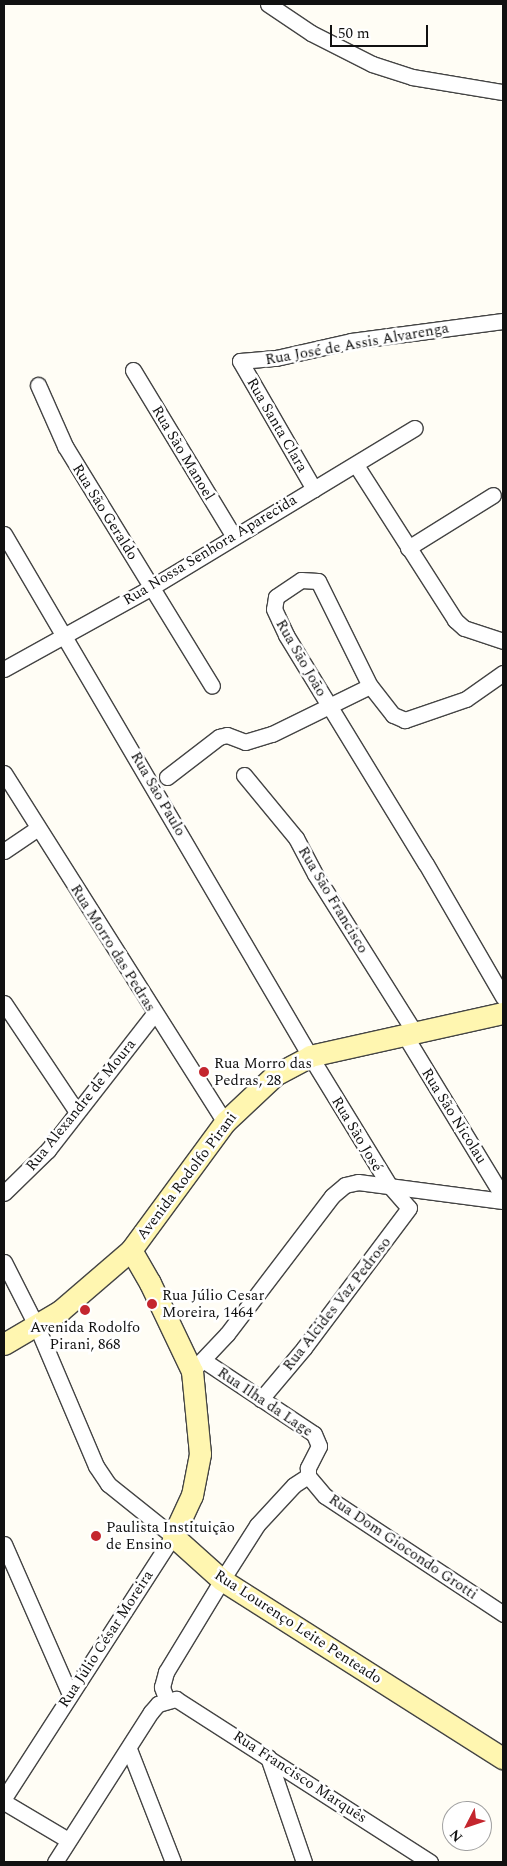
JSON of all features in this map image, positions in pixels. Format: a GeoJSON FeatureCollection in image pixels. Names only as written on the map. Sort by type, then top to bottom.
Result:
{"type":"FeatureCollection","features":[{"type":"Feature","properties":{"kind":"main road","name":"Avenida Rodolfo Pirani"},"geometry":{"type":"LineString","coordinates":[[4,1344],[37,1327],[94,1284],[131,1250],[224,1122],[275,1075],[310,1056],[502,1011]]}},
{"type":"Feature","properties":{"kind":"main road","name":"Rua Júlio César Moreira"},"geometry":{"type":"LineString","coordinates":[[131,1250],[198,1366],[200,1454],[192,1495],[173,1536]]}},
{"type":"Feature","properties":{"kind":"main road","name":"Rua Lourenço Leite Penteado"},"geometry":{"type":"LineString","coordinates":[[173,1536],[222,1580],[503,1758]]}},
{"type":"Feature","properties":{"kind":"street"},"geometry":{"type":"LineString","coordinates":[[268,4],[311,33],[372,64],[412,76],[503,92]]}},
{"type":"Feature","properties":{"kind":"street","name":"Rua José de Assis Alvarenga"},"geometry":{"type":"LineString","coordinates":[[240,361],[276,358],[351,341],[503,321]]}},
{"type":"Feature","properties":{"kind":"street","name":"Rua Santa Clara"},"geometry":{"type":"LineString","coordinates":[[240,361],[314,489]]}},
{"type":"Feature","properties":{"kind":"street","name":"Rua São Manoel"},"geometry":{"type":"LineString","coordinates":[[133,370],[234,536]]}},
{"type":"Feature","properties":{"kind":"street","name":"Rua São Geraldo"},"geometry":{"type":"LineString","coordinates":[[38,386],[65,446],[212,686]]}},
{"type":"Feature","properties":{"kind":"street","name":"Rua Nossa Senhora Aparecida"},"geometry":{"type":"LineString","coordinates":[[4,670],[152,586],[356,465],[414,428]]}},
{"type":"Feature","properties":{"kind":"street"},"geometry":{"type":"LineString","coordinates":[[356,465],[459,624],[503,642]]}},
{"type":"Feature","properties":{"kind":"street"},"geometry":{"type":"LineString","coordinates":[[408,548],[493,495]]}},
{"type":"Feature","properties":{"kind":"street","name":"Rua São Paulo"},"geometry":{"type":"LineString","coordinates":[[4,534],[65,635],[310,1056]]}},
{"type":"Feature","properties":{"kind":"street","name":"Rua São João"},"geometry":{"type":"LineString","coordinates":[[502,1011],[426,864],[329,708],[274,609],[276,597],[301,580],[318,581],[370,686],[393,715],[405,720],[466,699],[503,673]]}},
{"type":"Feature","properties":{"kind":"street"},"geometry":{"type":"LineString","coordinates":[[167,777],[219,736],[226,735],[246,742],[272,734],[329,708],[370,686]]}},
{"type":"Feature","properties":{"kind":"street","name":"Rua Morro das Pedras"},"geometry":{"type":"LineString","coordinates":[[4,773],[154,1014],[224,1122]]}},
{"type":"Feature","properties":{"kind":"street","name":"Rua São Francisco"},"geometry":{"type":"LineString","coordinates":[[244,775],[296,838],[315,874],[409,1032]]}},
{"type":"Feature","properties":{"kind":"street"},"geometry":{"type":"LineString","coordinates":[[4,851],[38,828]]}},
{"type":"Feature","properties":{"kind":"street"},"geometry":{"type":"LineString","coordinates":[[4,1003],[77,1112]]}},
{"type":"Feature","properties":{"kind":"street","name":"Rua Alexandre de Moura"},"geometry":{"type":"LineString","coordinates":[[4,1193],[34,1167],[154,1014]]}},
{"type":"Feature","properties":{"kind":"street","name":"Rua São Nicolau"},"geometry":{"type":"LineString","coordinates":[[409,1032],[503,1199]]}},
{"type":"Feature","properties":{"kind":"street","name":"Rua São José"},"geometry":{"type":"LineString","coordinates":[[310,1056],[389,1185],[409,1208]]}},
{"type":"Feature","properties":{"kind":"street"},"geometry":{"type":"LineString","coordinates":[[198,1366],[332,1196],[352,1183],[389,1185],[503,1199]]}},
{"type":"Feature","properties":{"kind":"street","name":"Rua Alcides Vaz Pedroso"},"geometry":{"type":"LineString","coordinates":[[261,1399],[304,1348],[409,1208]]}},
{"type":"Feature","properties":{"kind":"street","name":"Rua Lourenço Leite Penteado"},"geometry":{"type":"LineString","coordinates":[[4,1262],[37,1327],[96,1466],[108,1484],[173,1536]]}},
{"type":"Feature","properties":{"kind":"street","name":"Rua Ilha da Lage"},"geometry":{"type":"LineString","coordinates":[[198,1366],[261,1399],[309,1430],[318,1441],[308,1476]]}},
{"type":"Feature","properties":{"kind":"street"},"geometry":{"type":"LineString","coordinates":[[55,1862],[151,1712],[167,1701],[162,1687],[166,1672],[257,1525],[294,1485],[308,1476]]}},
{"type":"Feature","properties":{"kind":"street","name":"Rua Dom Giocondo Grotti"},"geometry":{"type":"LineString","coordinates":[[308,1476],[325,1496],[503,1614]]}},
{"type":"Feature","properties":{"kind":"street","name":"Rua Júlio César Moreira"},"geometry":{"type":"LineString","coordinates":[[4,1798],[173,1536]]}},
{"type":"Feature","properties":{"kind":"street"},"geometry":{"type":"LineString","coordinates":[[4,1544],[70,1694]]}},
{"type":"Feature","properties":{"kind":"street","name":"Rua Francisco Marquês"},"geometry":{"type":"LineString","coordinates":[[167,1701],[185,1702],[430,1862]]}},
{"type":"Feature","properties":{"kind":"street"},"geometry":{"type":"LineString","coordinates":[[129,1748],[173,1862]]}},
{"type":"Feature","properties":{"kind":"street"},"geometry":{"type":"LineString","coordinates":[[268,1757],[304,1862]]}},
{"type":"Feature","properties":{"kind":"street"},"geometry":{"type":"LineString","coordinates":[[4,1802],[68,1840]]}},
{"type":"Feature","properties":{"kind":"place","name":"Rua Morro das Pedras, 28"},"geometry":{"type":"Point","coordinates":[204,1072]}},
{"type":"Feature","properties":{"kind":"place","name":"Rua Júlio Cesar Moreira, 1464"},"geometry":{"type":"Point","coordinates":[152,1304]}},
{"type":"Feature","properties":{"kind":"place","name":"Avenida Rodolfo Pirani, 868"},"geometry":{"type":"Point","coordinates":[85,1310]}},
{"type":"Feature","properties":{"kind":"place","name":"Paulista Instituição de Ensino"},"geometry":{"type":"Point","coordinates":[96,1536]}}]}
